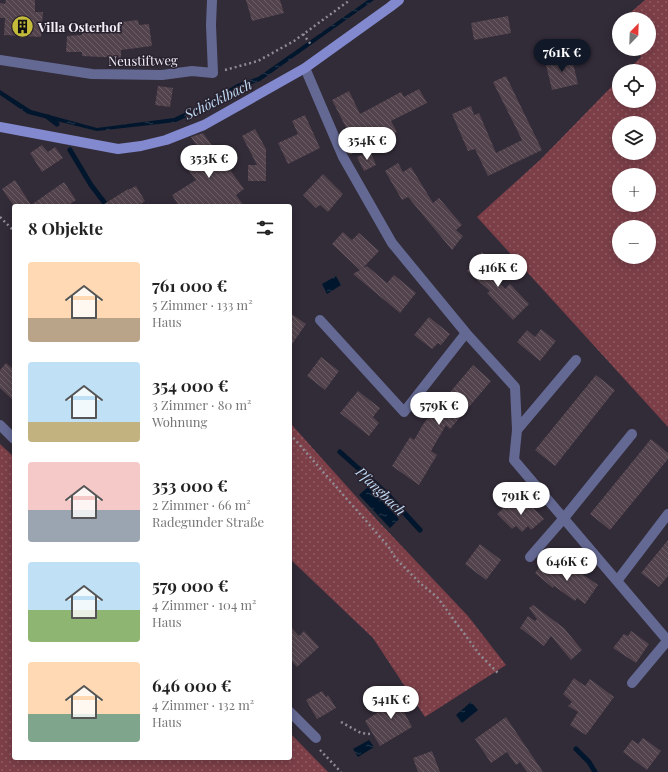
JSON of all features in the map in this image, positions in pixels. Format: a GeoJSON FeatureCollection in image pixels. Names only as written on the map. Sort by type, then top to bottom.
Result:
{"type":"FeatureCollection","features":[{"type":"Feature","properties":{"kind":"main road"},"geometry":{"type":"LineString","coordinates":[[0,127],[118,149],[141,146],[166,140],[204,125],[305,68],[399,0]]}},
{"type":"Feature","properties":{"kind":"street"},"geometry":{"type":"LineString","coordinates":[[212,0],[211,25],[213,73]]}},
{"type":"Feature","properties":{"kind":"street","name":"Neustiftweg"},"geometry":{"type":"LineString","coordinates":[[0,60],[92,74],[162,75],[192,71],[213,73]]}},
{"type":"Feature","properties":{"kind":"street"},"geometry":{"type":"LineString","coordinates":[[305,68],[343,157],[392,243],[466,332],[515,387],[517,430],[514,460],[668,641],[632,683]]}},
{"type":"Feature","properties":{"kind":"street"},"geometry":{"type":"LineString","coordinates":[[320,320],[404,412],[466,332]]}},
{"type":"Feature","properties":{"kind":"street"},"geometry":{"type":"LineString","coordinates":[[517,430],[576,360]]}},
{"type":"Feature","properties":{"kind":"street"},"geometry":{"type":"LineString","coordinates":[[0,426],[12,437]]}},
{"type":"Feature","properties":{"kind":"street"},"geometry":{"type":"LineString","coordinates":[[530,557],[564,518],[632,434]]}},
{"type":"Feature","properties":{"kind":"street"},"geometry":{"type":"LineString","coordinates":[[617,581],[668,514]]}},
{"type":"Feature","properties":{"kind":"street"},"geometry":{"type":"LineString","coordinates":[[292,714],[316,738]]}},
{"type":"Feature","properties":{"kind":"path"},"geometry":{"type":"LineString","coordinates":[[213,73],[258,61],[294,40],[350,0]]}},
{"type":"Feature","properties":{"kind":"path"},"geometry":{"type":"LineString","coordinates":[[302,34],[315,50]]}},
{"type":"Feature","properties":{"kind":"path"},"geometry":{"type":"LineString","coordinates":[[0,217],[12,229]]}},
{"type":"Feature","properties":{"kind":"path"},"geometry":{"type":"LineString","coordinates":[[292,436],[388,546],[396,559],[437,597],[480,655],[500,674]]}},
{"type":"Feature","properties":{"kind":"path"},"geometry":{"type":"LineString","coordinates":[[341,722],[361,733],[370,734]]}},
{"type":"Feature","properties":{"kind":"path"},"geometry":{"type":"LineString","coordinates":[[316,738],[313,742],[341,772]]}},
{"type":"Feature","properties":{"kind":"shaded area"},"geometry":{"type":"Polygon","coordinates":[[[645,0],[668,0],[668,427],[477,217],[541,159],[612,86],[612,108],[656,108],[656,64],[634,64],[641,57],[656,56],[656,12],[631,12],[645,0]]]}},
{"type":"Feature","properties":{"kind":"shaded area"},"geometry":{"type":"Polygon","coordinates":[[[292,425],[378,521],[468,616],[506,665],[425,717],[373,638],[292,561],[292,425]]]}},
{"type":"Feature","properties":{"kind":"shaded area"},"geometry":{"type":"Polygon","coordinates":[[[0,444],[12,455],[12,760],[292,760],[292,735],[328,772],[0,772],[0,444]]]}},
{"type":"Feature","properties":{"kind":"water","name":"Schöcklbach"},"geometry":{"type":"Polygon","coordinates":[[[368,0],[374,0],[260,81],[240,88],[211,106],[176,122],[97,131],[28,114],[0,95],[0,90],[31,110],[97,128],[174,118],[209,101],[237,84],[258,77],[368,0]]]}},
{"type":"Feature","properties":{"kind":"water"},"geometry":{"type":"Polygon","coordinates":[[[336,276],[341,285],[327,294],[322,284],[336,276]]]}},
{"type":"Feature","properties":{"kind":"water"},"geometry":{"type":"Polygon","coordinates":[[[369,486],[399,519],[390,528],[359,495],[369,486]]]}},
{"type":"Feature","properties":{"kind":"water"},"geometry":{"type":"Polygon","coordinates":[[[471,702],[478,710],[462,723],[456,715],[471,702]]]}},
{"type":"Feature","properties":{"kind":"water"},"geometry":{"type":"Polygon","coordinates":[[[369,740],[374,747],[358,757],[353,749],[369,740]]]}},
{"type":"Feature","properties":{"kind":"building","name":"Villa Osterhof"},"geometry":{"type":"Polygon","coordinates":[[[6,0],[35,0],[35,12],[43,12],[41,37],[4,35],[5,18],[0,18],[0,3],[5,4],[6,0]]]}},
{"type":"Feature","properties":{"kind":"building"},"geometry":{"type":"Polygon","coordinates":[[[246,0],[280,0],[284,13],[252,21],[246,0]]]}},
{"type":"Feature","properties":{"kind":"building"},"geometry":{"type":"Polygon","coordinates":[[[508,16],[511,33],[474,40],[471,23],[508,16]]]}},
{"type":"Feature","properties":{"kind":"building"},"geometry":{"type":"Polygon","coordinates":[[[138,20],[139,25],[149,24],[152,46],[121,50],[121,58],[82,56],[82,52],[66,52],[67,36],[82,35],[82,33],[122,32],[121,22],[138,20]]]}},
{"type":"Feature","properties":{"kind":"building"},"geometry":{"type":"Polygon","coordinates":[[[571,55],[578,84],[552,90],[546,65],[558,62],[557,58],[571,55]]]}},
{"type":"Feature","properties":{"kind":"building"},"geometry":{"type":"Polygon","coordinates":[[[506,76],[542,150],[488,176],[475,149],[468,151],[452,114],[471,106],[474,115],[479,113],[496,153],[522,140],[493,82],[506,76]]]}},
{"type":"Feature","properties":{"kind":"building"},"geometry":{"type":"Polygon","coordinates":[[[158,86],[173,88],[170,107],[155,105],[158,86]]]}},
{"type":"Feature","properties":{"kind":"building"},"geometry":{"type":"Polygon","coordinates":[[[419,89],[427,103],[391,121],[397,132],[349,155],[347,149],[360,135],[352,139],[332,100],[349,91],[360,114],[401,92],[404,97],[419,89]]]}},
{"type":"Feature","properties":{"kind":"building"},"geometry":{"type":"Polygon","coordinates":[[[305,115],[320,148],[288,164],[278,143],[298,134],[292,121],[305,115]]]}},
{"type":"Feature","properties":{"kind":"building"},"geometry":{"type":"Polygon","coordinates":[[[255,129],[266,149],[266,181],[248,181],[248,165],[257,165],[242,136],[255,129]]]}},
{"type":"Feature","properties":{"kind":"building"},"geometry":{"type":"Polygon","coordinates":[[[203,133],[244,189],[236,195],[243,204],[178,204],[172,195],[196,180],[183,163],[200,151],[191,137],[203,133]]]}},
{"type":"Feature","properties":{"kind":"building"},"geometry":{"type":"Polygon","coordinates":[[[42,145],[48,152],[55,147],[63,158],[42,172],[30,153],[42,145]]]}},
{"type":"Feature","properties":{"kind":"building"},"geometry":{"type":"Polygon","coordinates":[[[370,151],[376,165],[364,171],[357,157],[370,151]]]}},
{"type":"Feature","properties":{"kind":"building"},"geometry":{"type":"Polygon","coordinates":[[[398,163],[403,172],[411,167],[433,203],[439,198],[462,225],[456,230],[463,236],[452,250],[408,197],[402,200],[385,171],[398,163]]]}},
{"type":"Feature","properties":{"kind":"building"},"geometry":{"type":"Polygon","coordinates":[[[323,174],[343,194],[328,212],[320,205],[316,208],[303,195],[323,174]]]}},
{"type":"Feature","properties":{"kind":"building"},"geometry":{"type":"Polygon","coordinates":[[[15,180],[30,204],[13,204],[2,189],[15,180]]]}},
{"type":"Feature","properties":{"kind":"building"},"geometry":{"type":"Polygon","coordinates":[[[64,182],[76,200],[70,204],[32,204],[64,182]]]}},
{"type":"Feature","properties":{"kind":"building"},"geometry":{"type":"Polygon","coordinates":[[[136,186],[145,201],[141,204],[104,204],[128,189],[136,186]]]}},
{"type":"Feature","properties":{"kind":"building"},"geometry":{"type":"Polygon","coordinates":[[[343,232],[352,240],[359,233],[379,251],[363,268],[367,266],[387,283],[394,275],[416,293],[400,313],[353,274],[360,270],[332,244],[343,232]]]}},
{"type":"Feature","properties":{"kind":"building"},"geometry":{"type":"Polygon","coordinates":[[[482,252],[493,261],[486,270],[505,289],[510,284],[529,304],[513,320],[487,293],[490,291],[467,271],[482,252]]]}},
{"type":"Feature","properties":{"kind":"building"},"geometry":{"type":"Polygon","coordinates":[[[292,314],[306,324],[292,344],[292,314]]]}},
{"type":"Feature","properties":{"kind":"building"},"geometry":{"type":"Polygon","coordinates":[[[429,317],[450,334],[441,345],[438,343],[432,349],[414,335],[429,317]]]}},
{"type":"Feature","properties":{"kind":"building"},"geometry":{"type":"Polygon","coordinates":[[[541,329],[556,341],[540,361],[517,342],[527,330],[535,337],[541,329]]]}},
{"type":"Feature","properties":{"kind":"building"},"geometry":{"type":"Polygon","coordinates":[[[321,357],[339,371],[325,390],[307,376],[321,357]]]}},
{"type":"Feature","properties":{"kind":"building"},"geometry":{"type":"Polygon","coordinates":[[[6,363],[12,368],[12,399],[0,388],[0,370],[6,363]]]}},
{"type":"Feature","properties":{"kind":"building"},"geometry":{"type":"Polygon","coordinates":[[[473,365],[491,381],[450,429],[446,425],[431,451],[437,455],[419,485],[392,466],[410,437],[414,440],[424,423],[473,365]]]}},
{"type":"Feature","properties":{"kind":"building"},"geometry":{"type":"Polygon","coordinates":[[[596,375],[615,390],[555,466],[535,450],[596,375]]]}},
{"type":"Feature","properties":{"kind":"building"},"geometry":{"type":"Polygon","coordinates":[[[358,391],[380,408],[373,417],[379,423],[369,436],[340,413],[358,391]]]}},
{"type":"Feature","properties":{"kind":"building"},"geometry":{"type":"Polygon","coordinates":[[[651,439],[668,453],[668,459],[610,530],[590,514],[651,439]]]}},
{"type":"Feature","properties":{"kind":"building"},"geometry":{"type":"Polygon","coordinates":[[[526,500],[544,519],[531,530],[528,526],[522,532],[516,526],[512,529],[497,514],[510,502],[516,509],[526,500]]]}},
{"type":"Feature","properties":{"kind":"building"},"geometry":{"type":"Polygon","coordinates":[[[668,540],[668,576],[659,587],[641,573],[668,540]]]}},
{"type":"Feature","properties":{"kind":"building"},"geometry":{"type":"Polygon","coordinates":[[[480,544],[501,560],[486,580],[465,564],[480,544]]]}},
{"type":"Feature","properties":{"kind":"building"},"geometry":{"type":"Polygon","coordinates":[[[545,560],[556,568],[559,564],[572,574],[575,569],[598,585],[585,604],[577,598],[575,601],[554,586],[553,588],[535,573],[545,560]]]}},
{"type":"Feature","properties":{"kind":"building"},"geometry":{"type":"Polygon","coordinates":[[[533,605],[564,628],[582,650],[571,660],[551,636],[544,646],[520,628],[528,616],[535,621],[537,619],[529,608],[533,605]]]}},
{"type":"Feature","properties":{"kind":"building"},"geometry":{"type":"Polygon","coordinates":[[[292,628],[299,636],[304,631],[319,647],[297,667],[292,661],[292,628]]]}},
{"type":"Feature","properties":{"kind":"building"},"geometry":{"type":"Polygon","coordinates":[[[631,631],[649,644],[636,663],[613,648],[624,634],[628,636],[631,631]]]}},
{"type":"Feature","properties":{"kind":"building"},"geometry":{"type":"Polygon","coordinates":[[[574,678],[585,686],[590,679],[614,697],[586,735],[570,725],[578,712],[568,706],[572,702],[563,694],[574,678]]]}},
{"type":"Feature","properties":{"kind":"building"},"geometry":{"type":"Polygon","coordinates":[[[322,691],[326,697],[328,695],[336,708],[317,719],[306,700],[322,691]]]}},
{"type":"Feature","properties":{"kind":"building"},"geometry":{"type":"Polygon","coordinates":[[[406,693],[414,705],[404,712],[412,727],[380,746],[365,721],[406,693]]]}},
{"type":"Feature","properties":{"kind":"building"},"geometry":{"type":"Polygon","coordinates":[[[506,717],[543,772],[527,772],[520,762],[516,765],[507,752],[491,763],[475,739],[506,717]]]}},
{"type":"Feature","properties":{"kind":"building"},"geometry":{"type":"Polygon","coordinates":[[[643,738],[661,751],[647,770],[623,752],[632,740],[638,744],[643,738]]]}},
{"type":"Feature","properties":{"kind":"building"},"geometry":{"type":"Polygon","coordinates":[[[432,751],[440,772],[418,772],[413,758],[432,751]]]}},
{"type":"Feature","properties":{"kind":"waterway","name":"Pfangbach"},"geometry":{"type":"LineString","coordinates":[[48,117],[57,124]]}},
{"type":"Feature","properties":{"kind":"waterway","name":"Pfangbach"},"geometry":{"type":"LineString","coordinates":[[70,150],[91,185],[105,204]]}},
{"type":"Feature","properties":{"kind":"waterway","name":"Pfangbach"},"geometry":{"type":"LineString","coordinates":[[340,452],[386,493],[420,530]]}},
{"type":"Feature","properties":{"kind":"waterway","name":"Pfangbach"},"geometry":{"type":"LineString","coordinates":[[576,749],[589,762],[595,772]]}},
{"type":"Feature","properties":{"kind":"place","name":"Villa Osterhof"},"geometry":{"type":"Point","coordinates":[23,26]}}]}
